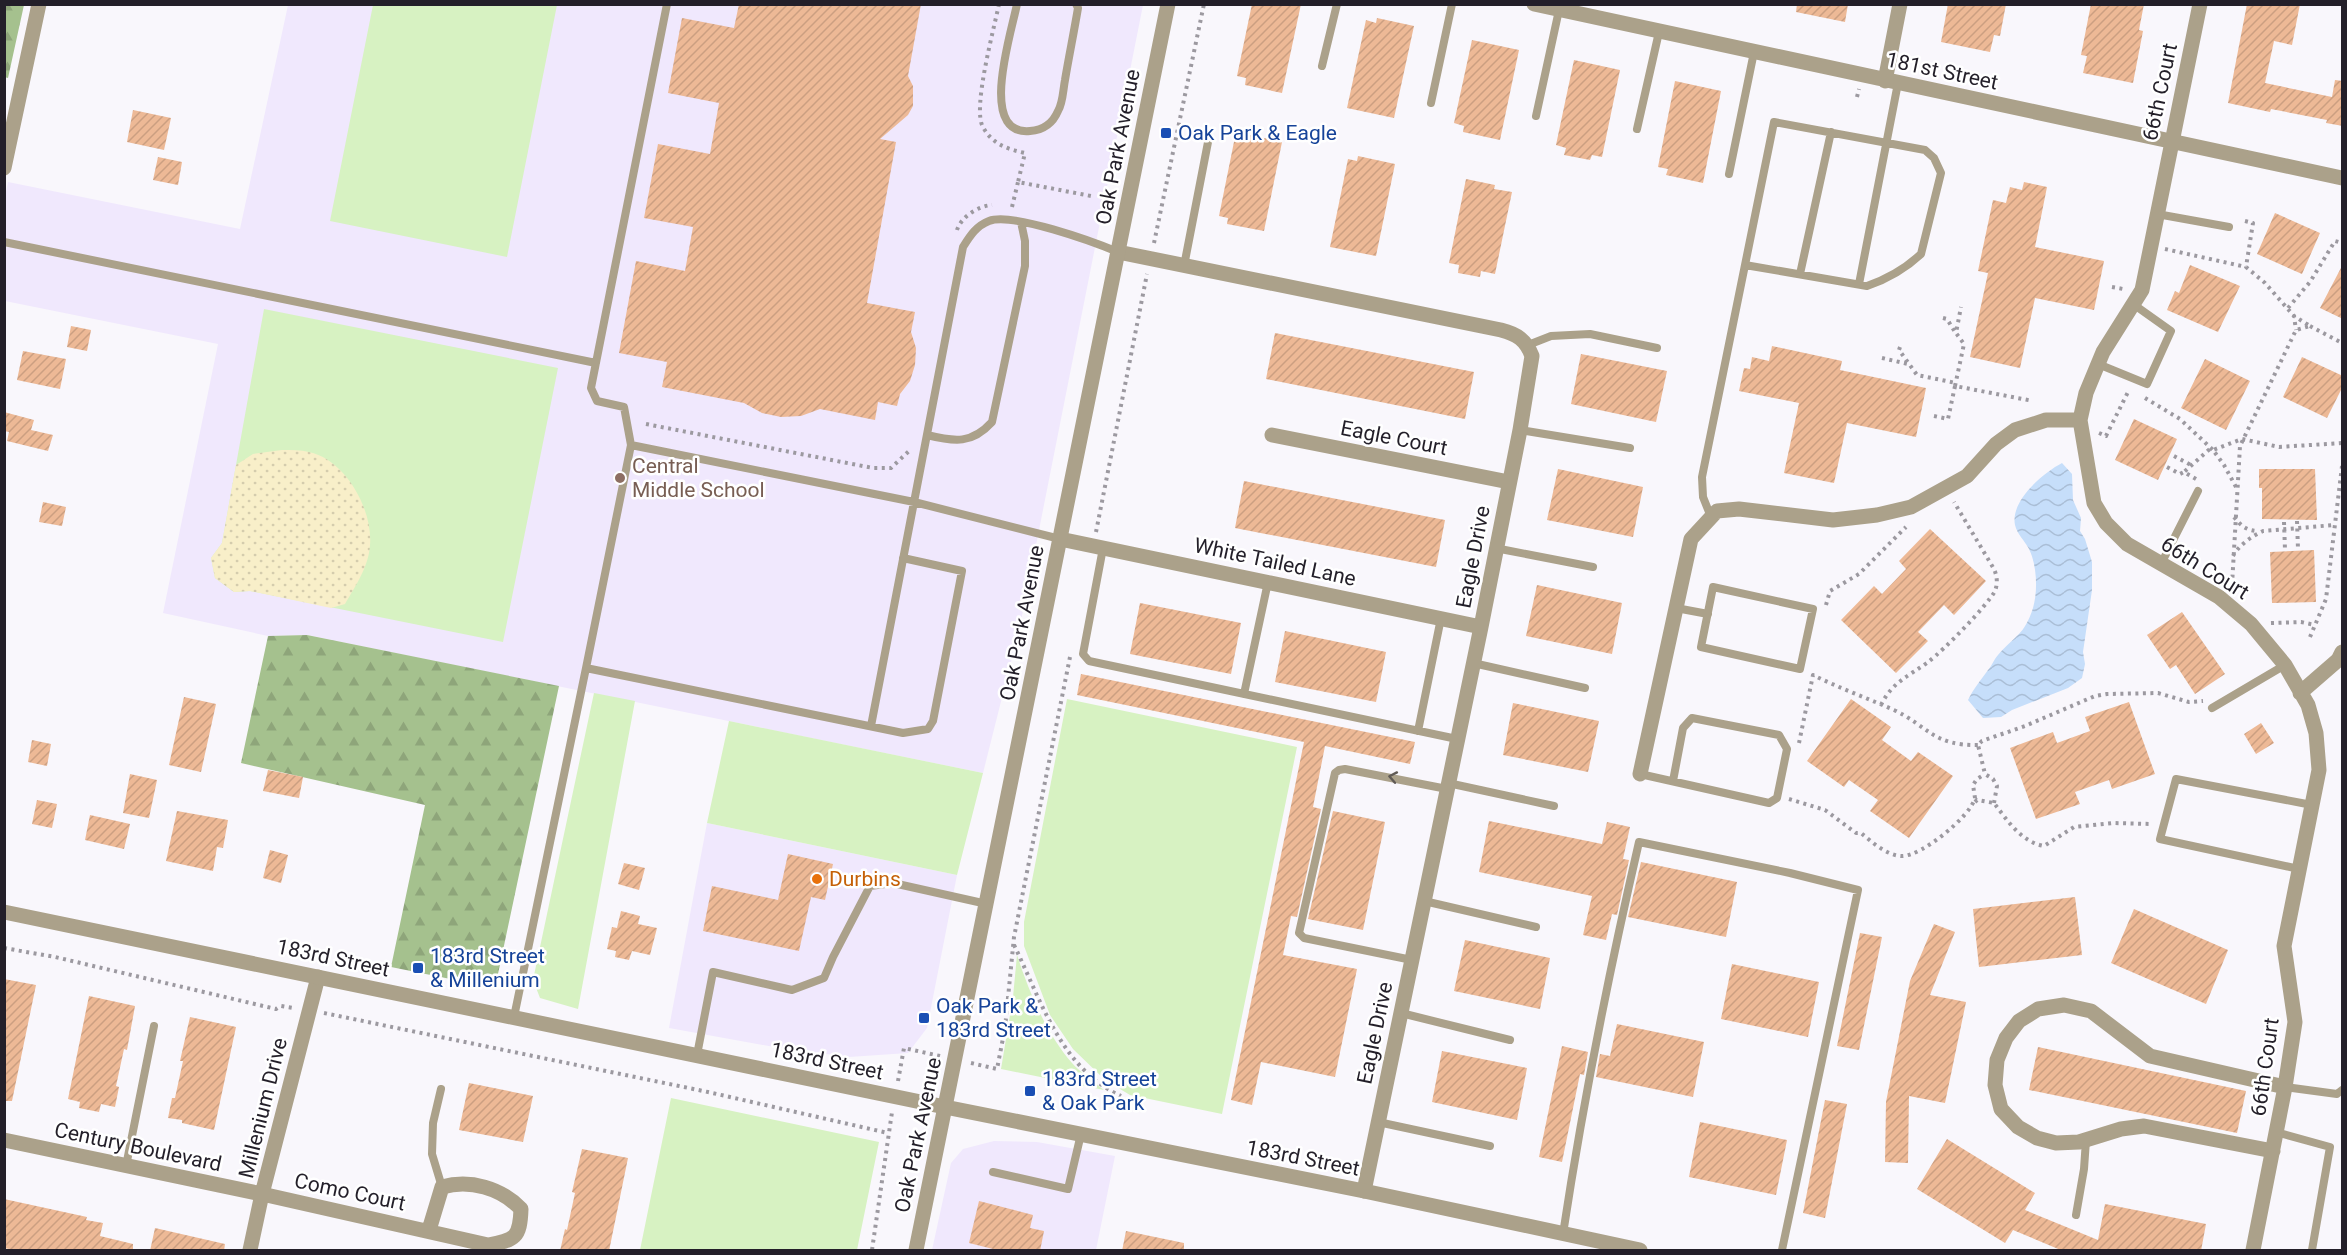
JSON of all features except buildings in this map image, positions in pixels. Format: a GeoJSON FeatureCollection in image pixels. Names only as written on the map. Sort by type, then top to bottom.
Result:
{"type":"FeatureCollection","features":[{"type":"Feature","properties":{"kind":"street"},"geometry":{"type":"LineString","coordinates":[[4,168],[39,4]]}},
{"type":"Feature","properties":{"kind":"street","name":"Oak Park Avenue"},"geometry":{"type":"LineString","coordinates":[[916,1251],[1168,4]]}},
{"type":"Feature","properties":{"kind":"street","name":"181st Street"},"geometry":{"type":"LineString","coordinates":[[1534,4],[2343,178]]}},
{"type":"Feature","properties":{"kind":"street"},"geometry":{"type":"LineString","coordinates":[[1892,82],[1900,4]]}},
{"type":"Feature","properties":{"kind":"street","name":"66th Court"},"geometry":{"type":"LineString","coordinates":[[2200,4],[2142,290],[2103,352],[2086,393],[2080,420],[2094,503],[2106,523],[2127,544],[2219,597],[2251,624],[2285,665],[2308,705],[2316,733],[2319,770],[2284,946],[2295,1022],[2285,1087],[2253,1251]]}},
{"type":"Feature","properties":{"kind":"street"},"geometry":{"type":"LineString","coordinates":[[1118,252],[1501,330],[1516,334],[1528,345]]}},
{"type":"Feature","properties":{"kind":"street","name":"Eagle Drive"},"geometry":{"type":"LineString","coordinates":[[1364,1191],[1520,430],[1532,366],[1532,356],[1528,345]]}},
{"type":"Feature","properties":{"kind":"street"},"geometry":{"type":"LineString","coordinates":[[1640,774],[1691,539],[1717,511],[1739,509],[1833,520],[1877,515],[1911,507],[1967,476],[1996,444],[2015,430],[2046,420],[2080,420]]}},
{"type":"Feature","properties":{"kind":"street","name":"Eagle Court"},"geometry":{"type":"LineString","coordinates":[[1272,435],[1509,482]]}},
{"type":"Feature","properties":{"kind":"street","name":"White Tailed Lane"},"geometry":{"type":"LineString","coordinates":[[1060,539],[1480,627]]}},
{"type":"Feature","properties":{"kind":"street"},"geometry":{"type":"LineString","coordinates":[[2300,693],[2338,660],[2343,652]]}},
{"type":"Feature","properties":{"kind":"street","name":"183rd Street"},"geometry":{"type":"LineString","coordinates":[[4,912],[945,1107],[1364,1191],[1640,1251]]}},
{"type":"Feature","properties":{"kind":"street","name":"Millenium Drive"},"geometry":{"type":"LineString","coordinates":[[250,1251],[262,1194],[318,977]]}},
{"type":"Feature","properties":{"kind":"street"},"geometry":{"type":"LineString","coordinates":[[2272,1151],[2144,1126],[2121,1129],[2086,1140],[2056,1143],[2037,1138],[2018,1127],[2001,1109],[1995,1085],[1997,1060],[2006,1038],[2019,1021],[2038,1009],[2064,1005],[2091,1011],[2150,1056],[2285,1087]]}},
{"type":"Feature","properties":{"kind":"street","name":"Century Boulevard"},"geometry":{"type":"LineString","coordinates":[[4,1140],[262,1194]]}},
{"type":"Feature","properties":{"kind":"street","name":"Como Court"},"geometry":{"type":"LineString","coordinates":[[262,1194],[488,1245],[510,1241],[521,1228],[521,1209],[500,1192],[459,1182],[442,1187],[429,1230]]}},
{"type":"Feature","properties":{"kind":"lane"},"geometry":{"type":"LineString","coordinates":[[514,1017],[631,445],[624,407],[597,402],[591,388],[667,4]]}},
{"type":"Feature","properties":{"kind":"lane"},"geometry":{"type":"LineString","coordinates":[[1017,4],[1000,89],[1000,106],[1007,122],[1023,132],[1047,126],[1060,108],[1078,8],[1076,4]]}},
{"type":"Feature","properties":{"kind":"lane"},"geometry":{"type":"LineString","coordinates":[[1322,66],[1337,4]]}},
{"type":"Feature","properties":{"kind":"lane"},"geometry":{"type":"LineString","coordinates":[[1431,103],[1452,4]]}},
{"type":"Feature","properties":{"kind":"lane"},"geometry":{"type":"LineString","coordinates":[[1536,116],[1559,10]]}},
{"type":"Feature","properties":{"kind":"lane"},"geometry":{"type":"LineString","coordinates":[[1636,129],[1659,32]]}},
{"type":"Feature","properties":{"kind":"lane"},"geometry":{"type":"LineString","coordinates":[[1729,174],[1754,52]]}},
{"type":"Feature","properties":{"kind":"lane"},"geometry":{"type":"LineString","coordinates":[[1859,284],[1887,143],[1892,82]]}},
{"type":"Feature","properties":{"kind":"lane"},"geometry":{"type":"LineString","coordinates":[[1711,517],[1703,497],[1702,477],[1774,122],[1925,150],[1934,158],[1941,173],[1920,254],[1885,279],[1866,286],[1745,265]]}},
{"type":"Feature","properties":{"kind":"lane"},"geometry":{"type":"LineString","coordinates":[[1800,274],[1831,132]]}},
{"type":"Feature","properties":{"kind":"lane"},"geometry":{"type":"LineString","coordinates":[[1184,266],[1209,136]]}},
{"type":"Feature","properties":{"kind":"lane"},"geometry":{"type":"LineString","coordinates":[[2157,214],[2229,227]]}},
{"type":"Feature","properties":{"kind":"lane"},"geometry":{"type":"LineString","coordinates":[[871,726],[963,247],[975,230],[991,220],[1021,222],[1074,235],[1118,252]]}},
{"type":"Feature","properties":{"kind":"lane"},"geometry":{"type":"LineString","coordinates":[[927,435],[954,440],[967,439],[980,435],[992,422],[1025,266],[1025,241],[1021,222]]}},
{"type":"Feature","properties":{"kind":"lane"},"geometry":{"type":"LineString","coordinates":[[4,242],[596,363]]}},
{"type":"Feature","properties":{"kind":"lane"},"geometry":{"type":"LineString","coordinates":[[2098,364],[2147,384],[2171,331],[2133,304]]}},
{"type":"Feature","properties":{"kind":"lane"},"geometry":{"type":"LineString","coordinates":[[1528,345],[1551,336],[1590,334],[1657,348]]}},
{"type":"Feature","properties":{"kind":"lane"},"geometry":{"type":"LineString","coordinates":[[1520,430],[1630,448]]}},
{"type":"Feature","properties":{"kind":"lane"},"geometry":{"type":"LineString","coordinates":[[631,445],[914,502],[1060,539]]}},
{"type":"Feature","properties":{"kind":"lane"},"geometry":{"type":"LineString","coordinates":[[2161,564],[2198,490]]}},
{"type":"Feature","properties":{"kind":"lane"},"geometry":{"type":"LineString","coordinates":[[1098,547],[1083,654],[1089,661],[1457,739]]}},
{"type":"Feature","properties":{"kind":"lane"},"geometry":{"type":"LineString","coordinates":[[1495,548],[1593,567]]}},
{"type":"Feature","properties":{"kind":"lane"},"geometry":{"type":"LineString","coordinates":[[586,668],[903,733],[928,729],[933,721],[962,571],[903,558]]}},
{"type":"Feature","properties":{"kind":"lane"},"geometry":{"type":"LineString","coordinates":[[1244,694],[1268,582]]}},
{"type":"Feature","properties":{"kind":"lane"},"geometry":{"type":"LineString","coordinates":[[1713,587],[1813,609],[1800,669],[1701,647],[1708,614],[1713,587]]}},
{"type":"Feature","properties":{"kind":"lane"},"geometry":{"type":"LineString","coordinates":[[1676,608],[1708,614]]}},
{"type":"Feature","properties":{"kind":"lane"},"geometry":{"type":"LineString","coordinates":[[1418,731],[1441,618]]}},
{"type":"Feature","properties":{"kind":"lane"},"geometry":{"type":"LineString","coordinates":[[1473,663],[1585,688]]}},
{"type":"Feature","properties":{"kind":"lane"},"geometry":{"type":"LineString","coordinates":[[2212,708],[2285,665]]}},
{"type":"Feature","properties":{"kind":"lane"},"geometry":{"type":"LineString","coordinates":[[1640,774],[1769,803],[1777,798],[1787,749],[1779,735],[1692,718],[1683,728],[1673,781]]}},
{"type":"Feature","properties":{"kind":"lane"},"geometry":{"type":"LineString","coordinates":[[1412,960],[1304,938],[1299,933],[1335,773],[1339,770],[1355,771],[1554,806]]}},
{"type":"Feature","properties":{"kind":"lane"},"geometry":{"type":"LineString","coordinates":[[2299,869],[2160,839],[2176,779],[2312,805]]}},
{"type":"Feature","properties":{"kind":"lane"},"geometry":{"type":"LineString","coordinates":[[1563,1234],[1575,1150],[1609,970],[1639,842],[1790,873],[1858,890],[1782,1251]]}},
{"type":"Feature","properties":{"kind":"lane"},"geometry":{"type":"LineString","coordinates":[[697,1055],[714,972],[792,990],[824,978],[832,957],[870,886],[893,883],[987,903]]}},
{"type":"Feature","properties":{"kind":"lane"},"geometry":{"type":"LineString","coordinates":[[1424,901],[1536,927]]}},
{"type":"Feature","properties":{"kind":"lane"},"geometry":{"type":"LineString","coordinates":[[1401,1013],[1510,1040]]}},
{"type":"Feature","properties":{"kind":"lane"},"geometry":{"type":"LineString","coordinates":[[126,1167],[154,1026]]}},
{"type":"Feature","properties":{"kind":"lane"},"geometry":{"type":"LineString","coordinates":[[2285,1087],[2337,1094],[2343,1090]]}},
{"type":"Feature","properties":{"kind":"lane"},"geometry":{"type":"LineString","coordinates":[[441,1089],[433,1123],[432,1154],[442,1187]]}},
{"type":"Feature","properties":{"kind":"lane"},"geometry":{"type":"LineString","coordinates":[[1378,1122],[1490,1146]]}},
{"type":"Feature","properties":{"kind":"lane"},"geometry":{"type":"LineString","coordinates":[[2276,1132],[2330,1147],[2312,1251]]}},
{"type":"Feature","properties":{"kind":"lane"},"geometry":{"type":"LineString","coordinates":[[993,1172],[1068,1189],[1081,1134]]}},
{"type":"Feature","properties":{"kind":"lane"},"geometry":{"type":"LineString","coordinates":[[2076,1215],[2084,1169],[2086,1140]]}},
{"type":"Feature","properties":{"kind":"path"},"geometry":{"type":"LineString","coordinates":[[1098,547],[1151,259],[1203,4]]}},
{"type":"Feature","properties":{"kind":"path"},"geometry":{"type":"LineString","coordinates":[[1004,206],[1012,207],[1018,182]]}},
{"type":"Feature","properties":{"kind":"path"},"geometry":{"type":"LineString","coordinates":[[956,233],[959,222],[972,212],[988,205],[996,206]]}},
{"type":"Feature","properties":{"kind":"path"},"geometry":{"type":"LineString","coordinates":[[2245,222],[2253,224],[2246,267]]}},
{"type":"Feature","properties":{"kind":"path"},"geometry":{"type":"LineString","coordinates":[[2288,308],[2310,282],[2335,241],[2343,243]]}},
{"type":"Feature","properties":{"kind":"path"},"geometry":{"type":"LineString","coordinates":[[2165,249],[2246,267],[2265,283],[2294,316],[2343,343]]}},
{"type":"Feature","properties":{"kind":"path"},"geometry":{"type":"LineString","coordinates":[[2112,287],[2124,289]]}},
{"type":"Feature","properties":{"kind":"path"},"geometry":{"type":"LineString","coordinates":[[1956,333],[1961,307]]}},
{"type":"Feature","properties":{"kind":"path"},"geometry":{"type":"LineString","coordinates":[[2237,589],[2230,584],[2236,488],[2242,439],[2296,330],[2294,316]]}},
{"type":"Feature","properties":{"kind":"path"},"geometry":{"type":"LineString","coordinates":[[1934,416],[1948,419],[1964,344],[1947,319],[1943,318]]}},
{"type":"Feature","properties":{"kind":"path"},"geometry":{"type":"LineString","coordinates":[[2296,330],[2310,326]]}},
{"type":"Feature","properties":{"kind":"path"},"geometry":{"type":"LineString","coordinates":[[1900,347],[1899,350],[1917,375],[2033,401]]}},
{"type":"Feature","properties":{"kind":"path"},"geometry":{"type":"LineString","coordinates":[[1882,358],[1908,364]]}},
{"type":"Feature","properties":{"kind":"path"},"geometry":{"type":"LineString","coordinates":[[2096,432],[2106,436],[2129,389],[2180,419],[2212,449],[2224,465],[2236,488]]}},
{"type":"Feature","properties":{"kind":"path"},"geometry":{"type":"LineString","coordinates":[[646,424],[873,468],[891,468],[909,451],[913,440]]}},
{"type":"Feature","properties":{"kind":"path"},"geometry":{"type":"LineString","coordinates":[[2168,467],[2180,474],[2212,449],[2242,439],[2279,447],[2343,443]]}},
{"type":"Feature","properties":{"kind":"path"},"geometry":{"type":"LineString","coordinates":[[2174,456],[2192,465]]}},
{"type":"Feature","properties":{"kind":"path"},"geometry":{"type":"LineString","coordinates":[[2310,637],[2326,599],[2343,466]]}},
{"type":"Feature","properties":{"kind":"path"},"geometry":{"type":"LineString","coordinates":[[2184,472],[2196,480]]}},
{"type":"Feature","properties":{"kind":"path"},"geometry":{"type":"LineString","coordinates":[[1881,705],[1898,681],[1929,662],[1988,602],[1996,589],[1997,578],[1994,569],[1952,498],[1946,501]]}},
{"type":"Feature","properties":{"kind":"path"},"geometry":{"type":"LineString","coordinates":[[2234,516],[2248,530],[2284,530],[2334,525]]}},
{"type":"Feature","properties":{"kind":"path"},"geometry":{"type":"LineString","coordinates":[[2297,521],[2298,549]]}},
{"type":"Feature","properties":{"kind":"path"},"geometry":{"type":"LineString","coordinates":[[2284,522],[2285,550]]}},
{"type":"Feature","properties":{"kind":"path"},"geometry":{"type":"LineString","coordinates":[[1825,612],[1830,591],[1859,574],[1909,523]]}},
{"type":"Feature","properties":{"kind":"path"},"geometry":{"type":"LineString","coordinates":[[2232,560],[2236,551],[2255,534],[2263,531]]}},
{"type":"Feature","properties":{"kind":"path"},"geometry":{"type":"LineString","coordinates":[[2266,617],[2271,624],[2301,622],[2315,625]]}},
{"type":"Feature","properties":{"kind":"path"},"geometry":{"type":"LineString","coordinates":[[997,1069],[1005,1028],[1014,945],[1072,647]]}},
{"type":"Feature","properties":{"kind":"path"},"geometry":{"type":"LineString","coordinates":[[1797,754],[1815,665]]}},
{"type":"Feature","properties":{"kind":"path"},"geometry":{"type":"LineString","coordinates":[[1813,675],[1909,717],[1939,739],[1978,745],[2095,696],[2158,693],[2189,702],[2204,701],[2212,696]]}},
{"type":"Feature","properties":{"kind":"path"},"geometry":{"type":"LineString","coordinates":[[1978,745],[1985,774],[1993,779],[1997,786],[1994,803]]}},
{"type":"Feature","properties":{"kind":"path"},"geometry":{"type":"LineString","coordinates":[[1790,788],[1787,799],[1824,810],[1885,851],[1904,856],[1922,850],[1969,810],[1974,802],[1972,785],[1977,778],[1985,774]]}},
{"type":"Feature","properties":{"kind":"path"},"geometry":{"type":"LineString","coordinates":[[1974,802],[1977,800],[1994,803],[2016,830],[2035,844],[2044,846],[2074,827],[2113,823],[2157,824]]}},
{"type":"Feature","properties":{"kind":"path"},"geometry":{"type":"LineString","coordinates":[[1014,945],[1043,1011],[1072,1056],[1090,1075],[1121,1096]]}},
{"type":"Feature","properties":{"kind":"path"},"geometry":{"type":"LineString","coordinates":[[4,948],[55,957],[276,1009],[281,1006]]}},
{"type":"Feature","properties":{"kind":"path"},"geometry":{"type":"LineString","coordinates":[[332,1015],[708,1092],[888,1133],[873,1251]]}},
{"type":"Feature","properties":{"kind":"shaded area","name":"Central Middle School"},"geometry":{"type":"Polygon","coordinates":[[[288,5],[1143,5],[1020,626],[983,773],[307,635],[268,636],[163,613],[218,344],[5,301],[4,201],[8,182],[240,229],[288,5]]]}},
{"type":"Feature","properties":{"kind":"shaded area"},"geometry":{"type":"Polygon","coordinates":[[[707,823],[957,875],[927,1028],[908,1053],[849,1057],[774,1047],[669,1028],[707,823]]]}},
{"type":"Feature","properties":{"kind":"shaded area"},"geometry":{"type":"Polygon","coordinates":[[[994,1141],[1037,1142],[1115,1156],[1096,1250],[932,1250],[951,1163],[963,1149],[994,1141]]]}},
{"type":"Feature","properties":{"kind":"green space"},"geometry":{"type":"Polygon","coordinates":[[[4,5],[24,5],[8,78],[4,77],[4,5]]]}},
{"type":"Feature","properties":{"kind":"green space"},"geometry":{"type":"Polygon","coordinates":[[[373,5],[557,5],[507,257],[330,221],[373,5]]]}},
{"type":"Feature","properties":{"kind":"green space"},"geometry":{"type":"Polygon","coordinates":[[[264,309],[558,368],[503,642],[250,591],[234,592],[215,578],[211,558],[222,543],[264,309]]]}},
{"type":"Feature","properties":{"kind":"green space"},"geometry":{"type":"Polygon","coordinates":[[[307,635],[559,686],[495,988],[391,967],[425,805],[241,763],[268,636],[307,635]]]}},
{"type":"Feature","properties":{"kind":"green space"},"geometry":{"type":"Polygon","coordinates":[[[594,693],[635,701],[578,1009],[540,998],[533,980],[594,693]]]}},
{"type":"Feature","properties":{"kind":"green space"},"geometry":{"type":"Polygon","coordinates":[[[1067,699],[1297,747],[1222,1114],[1130,1095],[1105,1080],[1073,1049],[1050,1015],[1024,946],[1024,922],[1067,699]]]}},
{"type":"Feature","properties":{"kind":"green space"},"geometry":{"type":"Polygon","coordinates":[[[729,721],[983,773],[957,875],[707,823],[729,721]]]}},
{"type":"Feature","properties":{"kind":"green space"},"geometry":{"type":"Polygon","coordinates":[[[1017,955],[1033,998],[1054,1039],[1076,1067],[1104,1090],[1001,1069],[1013,997],[1017,955]]]}},
{"type":"Feature","properties":{"kind":"green space"},"geometry":{"type":"Polygon","coordinates":[[[671,1098],[879,1142],[857,1250],[640,1250],[671,1098]]]}},
{"type":"Feature","properties":{"kind":"sand"},"geometry":{"type":"Polygon","coordinates":[[[282,450],[306,451],[335,465],[362,502],[370,531],[369,553],[361,576],[345,604],[331,608],[250,591],[234,592],[215,578],[211,558],[222,543],[236,465],[253,454],[282,450]]]}},
{"type":"Feature","properties":{"kind":"water"},"geometry":{"type":"Polygon","coordinates":[[[2062,463],[2072,474],[2073,500],[2081,518],[2080,531],[2092,562],[2092,590],[2083,652],[2085,664],[2082,678],[2068,688],[2012,710],[2001,717],[1983,718],[1968,700],[1997,657],[2022,630],[2030,617],[2035,601],[2035,570],[2032,555],[2017,531],[2015,516],[2029,489],[2062,463]]]}},
{"type":"Feature","properties":{"kind":"place","name":"Oak Park & Eagle"},"geometry":{"type":"Point","coordinates":[1166,133]}},
{"type":"Feature","properties":{"kind":"place","name":"Central Middle School"},"geometry":{"type":"Point","coordinates":[620,478]}},
{"type":"Feature","properties":{"kind":"place","name":"Durbins"},"geometry":{"type":"Point","coordinates":[817,879]}},
{"type":"Feature","properties":{"kind":"place","name":"183rd Street & Millenium"},"geometry":{"type":"Point","coordinates":[418,968]}},
{"type":"Feature","properties":{"kind":"place","name":"Oak Park & 183rd Street"},"geometry":{"type":"Point","coordinates":[924,1018]}},
{"type":"Feature","properties":{"kind":"place","name":"183rd Street & Oak Park"},"geometry":{"type":"Point","coordinates":[1030,1091]}}]}
